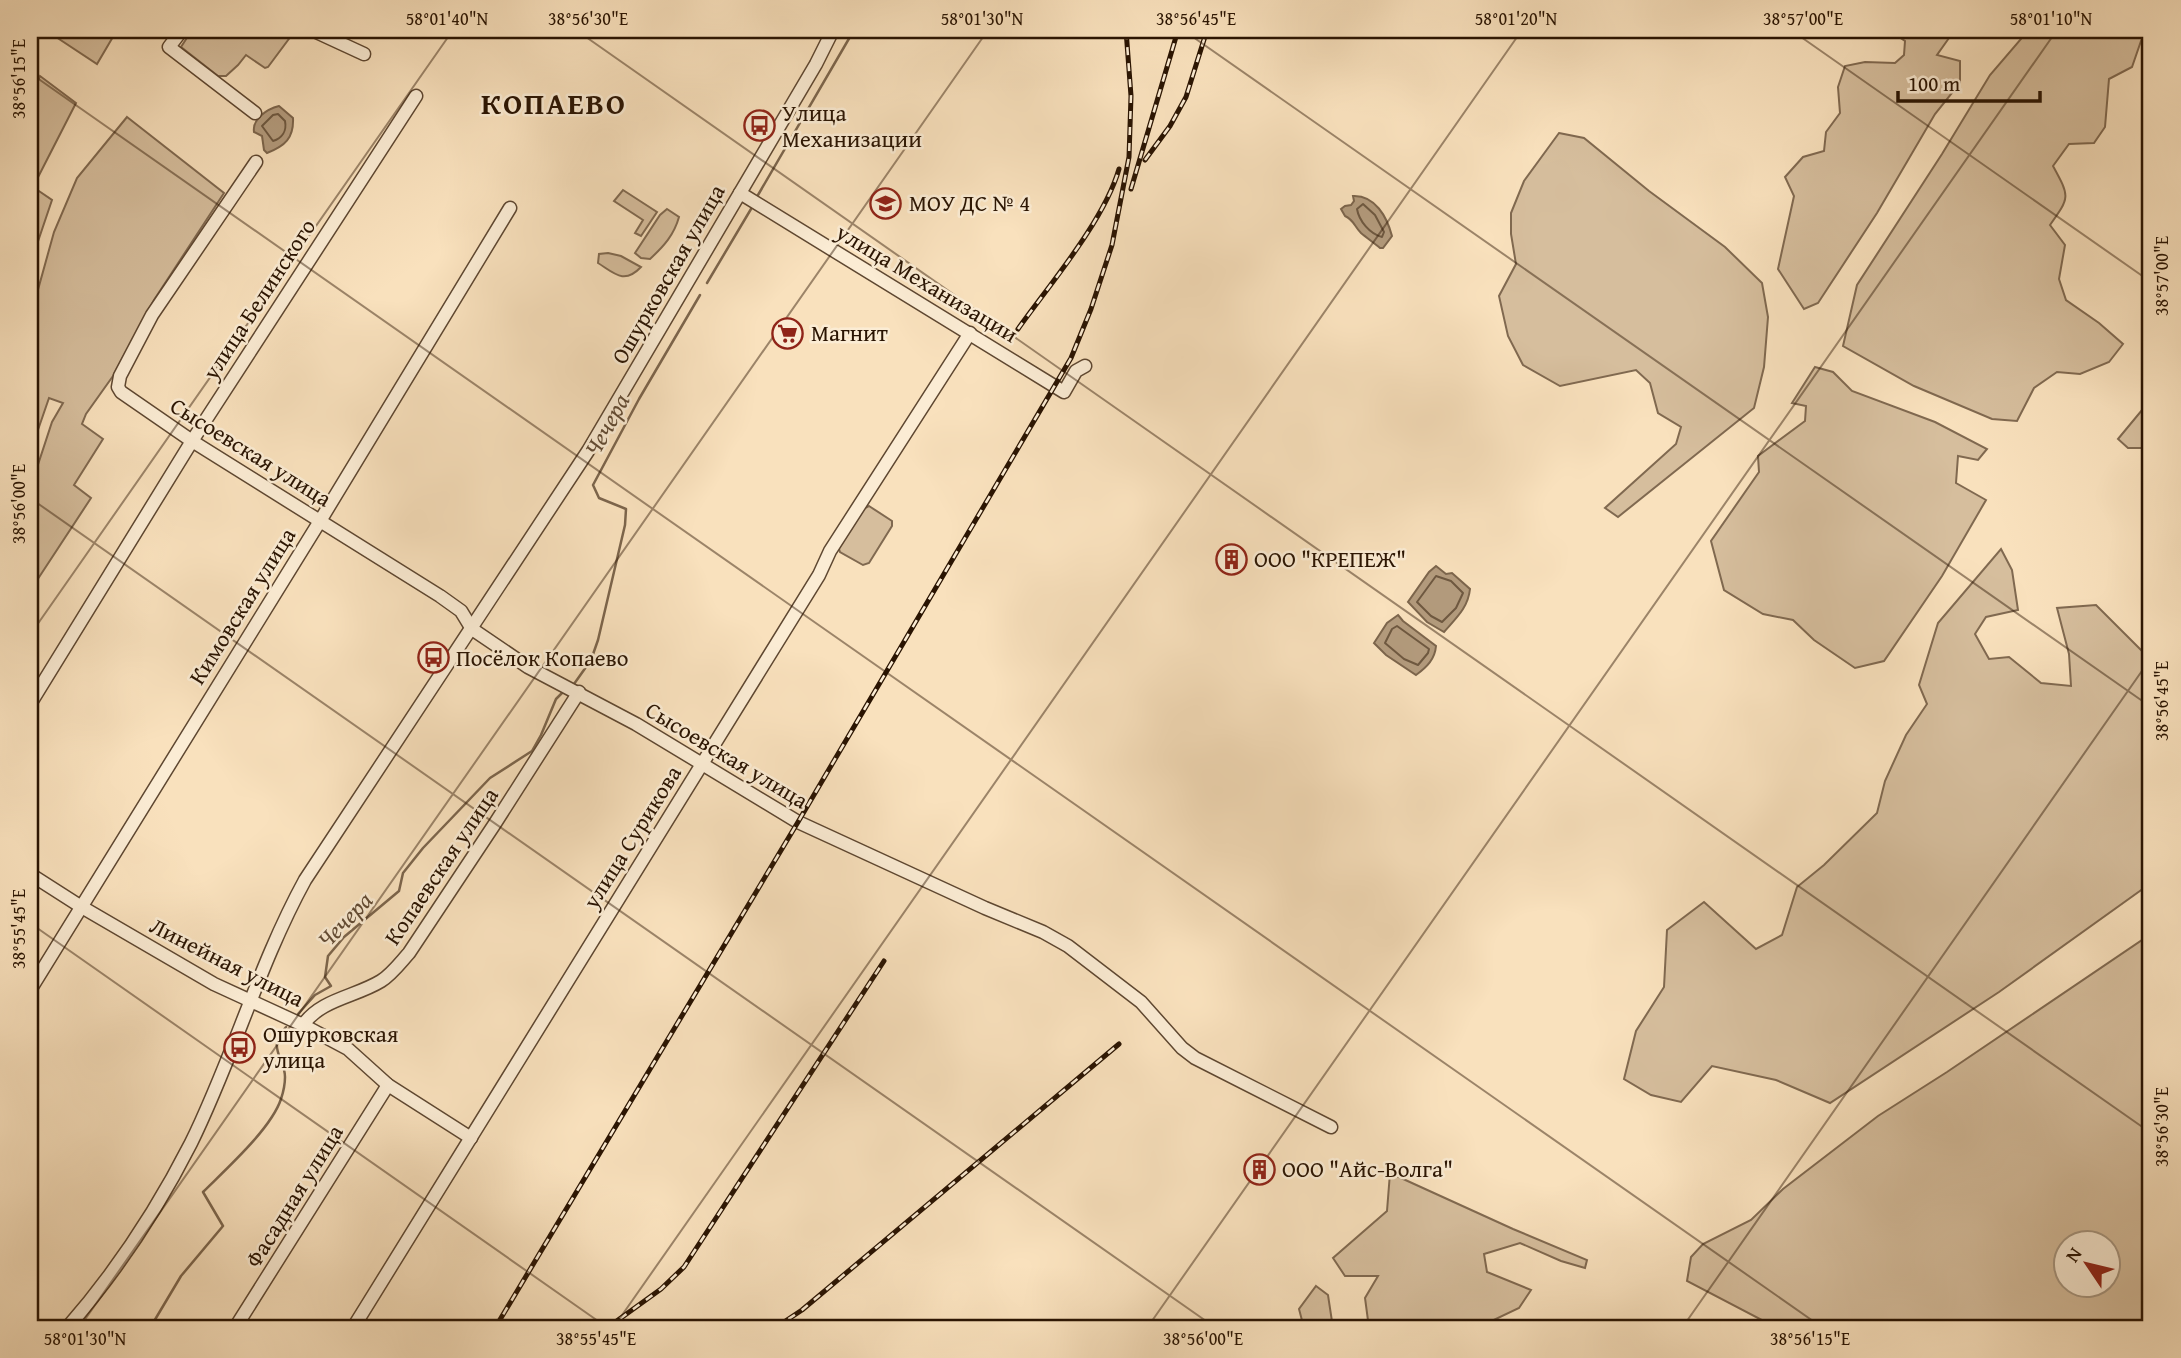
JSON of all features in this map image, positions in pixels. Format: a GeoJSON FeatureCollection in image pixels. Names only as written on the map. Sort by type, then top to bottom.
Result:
{"type":"FeatureCollection","features":[{"type":"Feature","properties":{"kind":"street"},"geometry":{"type":"LineString","coordinates":[[182,30],[169,47],[255,113]]}},
{"type":"Feature","properties":{"kind":"street"},"geometry":{"type":"LineString","coordinates":[[312,30],[364,54]]}},
{"type":"Feature","properties":{"kind":"street","name":"Ошурковская улица"},"geometry":{"type":"LineString","coordinates":[[66,1328],[91,1300],[145,1227],[190,1144],[281,929],[305,880],[588,451],[816,64],[833,30]]}},
{"type":"Feature","properties":{"kind":"street","name":"улица Белинского"},"geometry":{"type":"LineString","coordinates":[[30,705],[192,441],[416,96]]}},
{"type":"Feature","properties":{"kind":"street","name":"Сысоевская улица"},"geometry":{"type":"LineString","coordinates":[[256,162],[152,315],[120,376],[118,387],[124,395],[192,441],[440,596],[461,611],[472,629],[528,667],[636,724],[821,834],[1043,932],[1068,946],[1141,1002],[1182,1048],[1195,1058],[1331,1127]]}},
{"type":"Feature","properties":{"kind":"street","name":"улица Механизации"},"geometry":{"type":"LineString","coordinates":[[740,193],[1064,391],[1076,371],[1085,366]]}},
{"type":"Feature","properties":{"kind":"street","name":"Кимовская улица"},"geometry":{"type":"LineString","coordinates":[[30,990],[510,208]]}},
{"type":"Feature","properties":{"kind":"street","name":"улица Сурикова"},"geometry":{"type":"LineString","coordinates":[[353,1328],[819,575],[830,551],[970,333]]}},
{"type":"Feature","properties":{"kind":"street","name":"Копаевская улица"},"geometry":{"type":"LineString","coordinates":[[303,1025],[313,1012],[320,1008],[380,981],[409,953],[579,692]]}},
{"type":"Feature","properties":{"kind":"street","name":"Линейная улица"},"geometry":{"type":"LineString","coordinates":[[30,874],[214,984],[348,1049],[387,1085],[471,1138]]}},
{"type":"Feature","properties":{"kind":"street","name":"Фасадная улица"},"geometry":{"type":"LineString","coordinates":[[234,1328],[387,1085]]}},
{"type":"Feature","properties":{"kind":"shaded area"},"geometry":{"type":"Polygon","coordinates":[[[60,30],[117,30],[97,64],[56,37],[60,30]]]}},
{"type":"Feature","properties":{"kind":"shaded area"},"geometry":{"type":"Polygon","coordinates":[[[192,30],[294,32],[268,67],[265,68],[246,55],[226,76],[218,76],[181,47],[192,30]]]}},
{"type":"Feature","properties":{"kind":"shaded area"},"geometry":{"type":"Polygon","coordinates":[[[1894,30],[1971,30],[1949,38],[1937,55],[1960,61],[1960,83],[1935,114],[1877,213],[1818,303],[1804,309],[1778,269],[1794,196],[1785,177],[1803,157],[1824,151],[1826,132],[1840,113],[1838,87],[1845,66],[1865,62],[1895,63],[1904,55],[1905,41],[1893,33],[1894,30]]]}},
{"type":"Feature","properties":{"kind":"shaded area"},"geometry":{"type":"Polygon","coordinates":[[[2026,30],[2151,31],[2141,41],[2132,67],[2109,79],[2105,127],[2094,143],[2069,144],[2053,166],[2065,191],[2064,202],[2050,225],[2065,245],[2059,279],[2066,300],[2123,344],[2109,362],[2080,374],[2057,372],[2034,388],[2017,421],[1992,419],[1914,386],[1843,346],[1857,285],[1990,75],[2026,30]]]}},
{"type":"Feature","properties":{"kind":"shaded area"},"geometry":{"type":"Polygon","coordinates":[[[40,76],[76,103],[33,187],[52,200],[30,265],[30,97],[40,76]]]}},
{"type":"Feature","properties":{"kind":"shaded area"},"geometry":{"type":"Polygon","coordinates":[[[127,117],[224,193],[154,300],[113,376],[86,414],[82,424],[103,439],[74,485],[91,498],[30,591],[30,489],[52,422],[63,403],[49,398],[30,453],[30,311],[54,232],[77,178],[127,117]]]}},
{"type":"Feature","properties":{"kind":"shaded area"},"geometry":{"type":"Polygon","coordinates":[[[1559,133],[1584,138],[1649,191],[1725,247],[1762,283],[1768,317],[1764,367],[1754,408],[1618,517],[1605,508],[1676,444],[1681,427],[1658,413],[1650,383],[1636,370],[1560,386],[1523,365],[1508,336],[1499,296],[1516,264],[1511,213],[1524,181],[1559,133]]]}},
{"type":"Feature","properties":{"kind":"shaded area"},"geometry":{"type":"Polygon","coordinates":[[[623,190],[657,212],[641,236],[635,233],[643,220],[614,201],[623,190]]]}},
{"type":"Feature","properties":{"kind":"shaded area"},"geometry":{"type":"Polygon","coordinates":[[[667,209],[679,217],[671,235],[650,259],[641,258],[635,253],[660,215],[667,209]]]}},
{"type":"Feature","properties":{"kind":"shaded area"},"geometry":{"type":"Polygon","coordinates":[[[599,254],[621,256],[641,267],[629,275],[619,276],[598,263],[599,254]]]}},
{"type":"Feature","properties":{"kind":"shaded area"},"geometry":{"type":"Polygon","coordinates":[[[1815,367],[1833,372],[1852,391],[1935,422],[1987,449],[1978,460],[1958,456],[1956,483],[1986,500],[1942,576],[1884,661],[1855,668],[1814,640],[1793,620],[1763,614],[1724,590],[1711,541],[1759,472],[1758,456],[1805,421],[1806,406],[1792,403],[1815,367]]]}},
{"type":"Feature","properties":{"kind":"shaded area"},"geometry":{"type":"Polygon","coordinates":[[[2151,403],[2151,448],[2128,448],[2118,439],[2151,403]]]}},
{"type":"Feature","properties":{"kind":"shaded area"},"geometry":{"type":"Polygon","coordinates":[[[869,506],[892,521],[892,526],[869,563],[863,565],[840,552],[838,546],[863,509],[869,506]]]}},
{"type":"Feature","properties":{"kind":"shaded area"},"geometry":{"type":"Polygon","coordinates":[[[2001,549],[2012,570],[2018,610],[1986,617],[1975,634],[1989,659],[2009,657],[2041,683],[2071,686],[2069,654],[2057,608],[2096,605],[2151,660],[2151,883],[1999,992],[1830,1103],[1776,1080],[1712,1066],[1681,1102],[1651,1095],[1624,1079],[1636,1031],[1664,987],[1667,930],[1704,902],[1756,949],[1782,935],[1797,887],[1824,865],[1877,813],[1885,781],[1906,735],[1927,704],[1919,685],[1938,623],[2001,549]]]}},
{"type":"Feature","properties":{"kind":"shaded area"},"geometry":{"type":"Polygon","coordinates":[[[2151,934],[2151,1328],[1777,1328],[1687,1281],[1691,1257],[1703,1244],[1751,1220],[1783,1189],[1878,1116],[2151,934]]]}},
{"type":"Feature","properties":{"kind":"shaded area"},"geometry":{"type":"Polygon","coordinates":[[[1390,1173],[1587,1260],[1585,1268],[1520,1243],[1484,1254],[1487,1272],[1531,1290],[1519,1308],[1477,1328],[1369,1328],[1365,1298],[1378,1276],[1345,1276],[1333,1258],[1387,1211],[1390,1173]]]}},
{"type":"Feature","properties":{"kind":"shaded area"},"geometry":{"type":"Polygon","coordinates":[[[1316,1286],[1328,1295],[1333,1328],[1304,1328],[1299,1309],[1316,1286]]]}},
{"type":"Feature","properties":{"kind":"water"},"geometry":{"type":"Polygon","coordinates":[[[279,106],[293,118],[292,131],[283,144],[267,153],[262,136],[254,132],[255,123],[261,115],[279,106]]]}},
{"type":"Feature","properties":{"kind":"water"},"geometry":{"type":"Polygon","coordinates":[[[1353,196],[1368,199],[1379,208],[1392,236],[1383,248],[1361,233],[1345,216],[1341,209],[1351,205],[1353,196]]]}},
{"type":"Feature","properties":{"kind":"water"},"geometry":{"type":"Polygon","coordinates":[[[1436,566],[1446,574],[1452,573],[1470,589],[1464,607],[1444,632],[1427,622],[1408,602],[1436,566]]]}},
{"type":"Feature","properties":{"kind":"water"},"geometry":{"type":"Polygon","coordinates":[[[1398,615],[1436,646],[1430,662],[1416,675],[1386,655],[1374,643],[1387,623],[1398,615]]]}},
{"type":"Feature","properties":{"kind":"waterway","name":"Чечера"},"geometry":{"type":"LineString","coordinates":[[758,195],[854,30]]}},
{"type":"Feature","properties":{"kind":"waterway","name":"Чечера"},"geometry":{"type":"LineString","coordinates":[[707,283],[751,209]]}},
{"type":"Feature","properties":{"kind":"waterway","name":"Чечера"},"geometry":{"type":"LineString","coordinates":[[574,684],[591,660],[598,640],[625,525],[626,509],[599,498],[593,485],[639,399],[700,295]]}},
{"type":"Feature","properties":{"kind":"waterway","name":"Чечера"},"geometry":{"type":"LineString","coordinates":[[298,1014],[315,995],[331,986],[325,977],[328,956],[344,937],[399,891],[403,873],[423,848],[490,778],[532,751],[556,699],[562,693]]}},
{"type":"Feature","properties":{"kind":"waterway","name":"Чечера"},"geometry":{"type":"LineString","coordinates":[[150,1328],[181,1276],[223,1226],[203,1192],[258,1136],[276,1111],[285,1077],[277,1041],[286,1027]]}},
{"type":"Feature","properties":{"kind":"railway"},"geometry":{"type":"LineString","coordinates":[[495,1328],[798,822],[1071,358],[1112,245],[1129,157],[1131,96],[1126,30]]}},
{"type":"Feature","properties":{"kind":"railway"},"geometry":{"type":"LineString","coordinates":[[1131,189],[1178,30]]}},
{"type":"Feature","properties":{"kind":"railway"},"geometry":{"type":"LineString","coordinates":[[1145,160],[1170,126],[1186,97],[1207,30]]}},
{"type":"Feature","properties":{"kind":"railway"},"geometry":{"type":"LineString","coordinates":[[1018,329],[1089,231],[1112,189],[1119,169]]}},
{"type":"Feature","properties":{"kind":"railway"},"geometry":{"type":"LineString","coordinates":[[607,1328],[661,1289],[684,1267],[884,961]]}},
{"type":"Feature","properties":{"kind":"railway"},"geometry":{"type":"LineString","coordinates":[[775,1328],[802,1310],[1119,1044]]}},
{"type":"Feature","properties":{"kind":"place","name":"Улица Механизации"},"geometry":{"type":"Point","coordinates":[759,126]}},
{"type":"Feature","properties":{"kind":"place","name":"МОУ ДС № 4"},"geometry":{"type":"Point","coordinates":[886,203]}},
{"type":"Feature","properties":{"kind":"place","name":"Магнит"},"geometry":{"type":"Point","coordinates":[788,333]}},
{"type":"Feature","properties":{"kind":"place","name":"ООО \"КРЕПЕЖ\""},"geometry":{"type":"Point","coordinates":[1231,559]}},
{"type":"Feature","properties":{"kind":"place","name":"Посёлок Копаево"},"geometry":{"type":"Point","coordinates":[433,658]}},
{"type":"Feature","properties":{"kind":"place","name":"Ошурковская улица"},"geometry":{"type":"Point","coordinates":[240,1047]}},
{"type":"Feature","properties":{"kind":"place","name":"ООО \"Айс-Волга\""},"geometry":{"type":"Point","coordinates":[1259,1169]}},
{"type":"Feature","properties":{"kind":"district","name":"КОПАЕВО"},"geometry":{"type":"Point","coordinates":[554,104]}}]}
